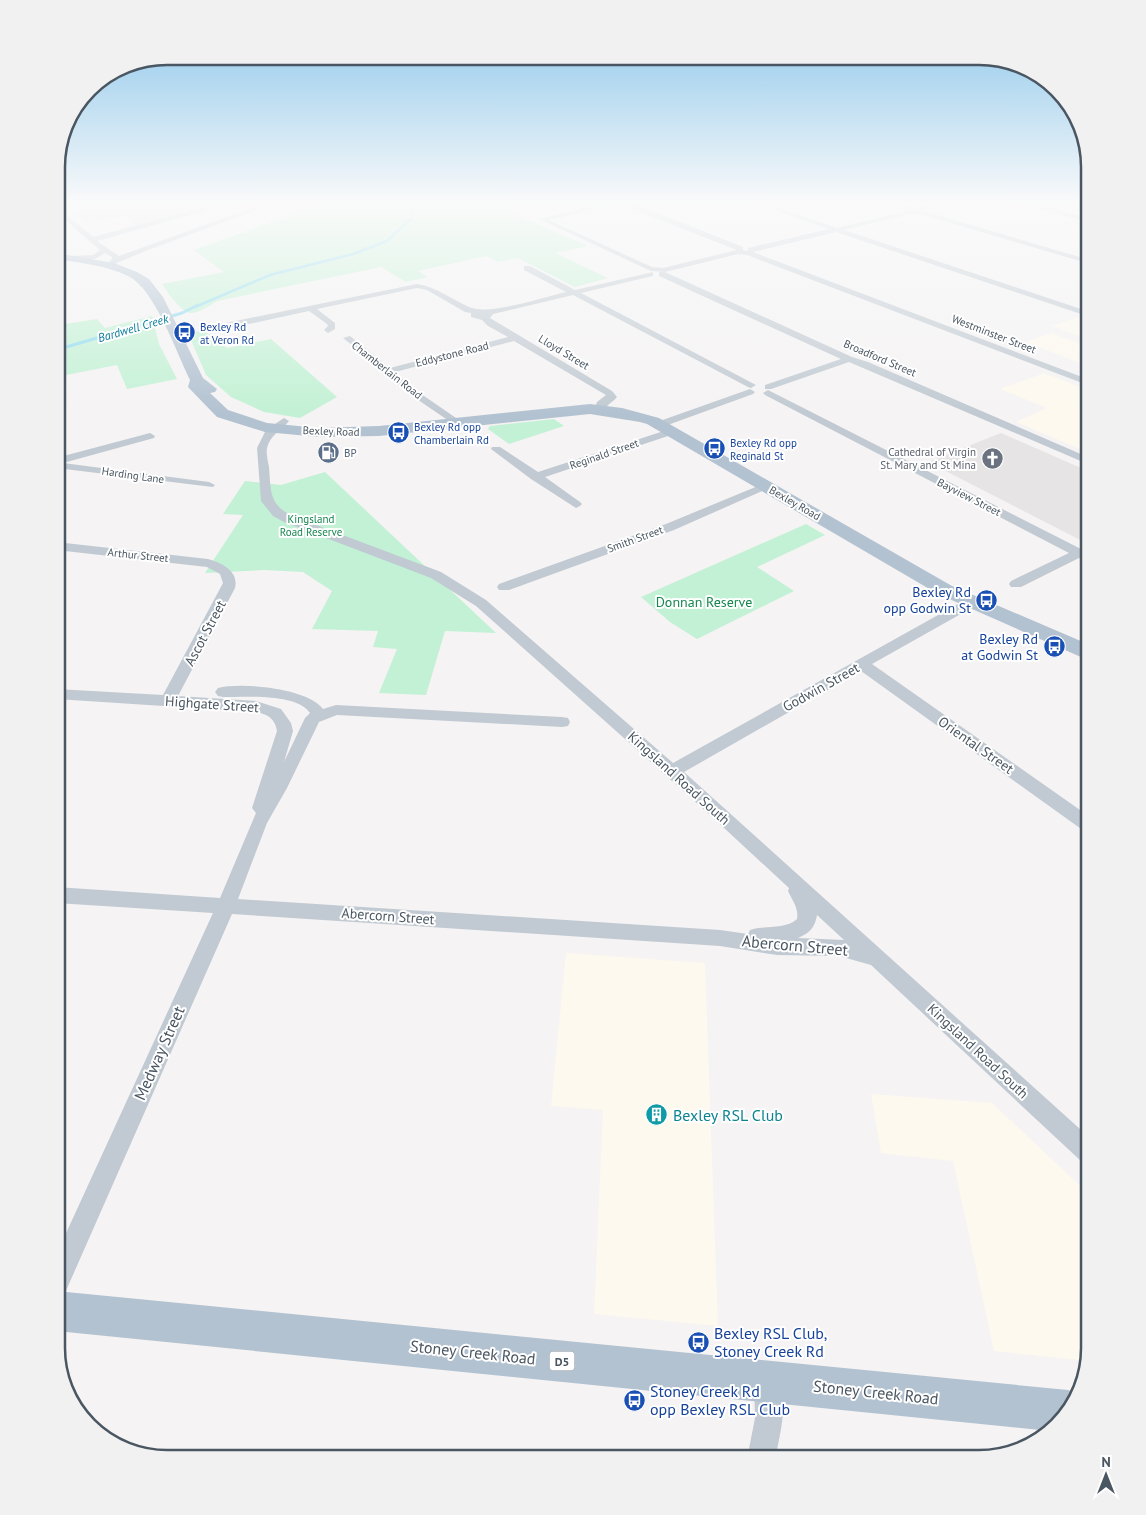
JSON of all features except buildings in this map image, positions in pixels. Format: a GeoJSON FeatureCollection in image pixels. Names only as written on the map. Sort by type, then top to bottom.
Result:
{"type":"FeatureCollection","features":[{"type":"Feature","properties":{"kind":"main road","name":"Bexley Road"},"geometry":{"type":"LineString","coordinates":[[130,272],[154,291],[197,380],[231,405],[274,424],[354,427],[577,410],[625,413],[667,427],[765,486],[970,603],[1081,650]]}},
{"type":"Feature","properties":{"kind":"main road","name":"Bexley Road"},"geometry":{"type":"LineString","coordinates":[[197,380],[194,387],[201,398],[216,409],[231,416],[328,432],[373,432],[457,424],[488,418]]}},
{"type":"Feature","properties":{"kind":"main road"},"geometry":{"type":"LineString","coordinates":[[231,416],[259,446]]}},
{"type":"Feature","properties":{"kind":"main road","name":"Stoney Creek Road"},"geometry":{"type":"LineString","coordinates":[[65,1312],[1060,1410]]}},
{"type":"Feature","properties":{"kind":"street"},"geometry":{"type":"LineString","coordinates":[[534,272],[750,389],[760,385],[768,390],[848,359]]}},
{"type":"Feature","properties":{"kind":"street"},"geometry":{"type":"LineString","coordinates":[[483,314],[651,272],[664,272]]}},
{"type":"Feature","properties":{"kind":"street","name":"Broadford Street"},"geometry":{"type":"LineString","coordinates":[[664,272],[848,359],[865,364],[1081,458]]}},
{"type":"Feature","properties":{"kind":"street","name":"Westminster Street"},"geometry":{"type":"LineString","coordinates":[[803,272],[1081,380]]}},
{"type":"Feature","properties":{"kind":"street"},"geometry":{"type":"LineString","coordinates":[[961,272],[1081,312]]}},
{"type":"Feature","properties":{"kind":"street","name":"Lloyd Street"},"geometry":{"type":"LineString","coordinates":[[311,309],[421,286],[429,288],[468,310],[483,314],[491,324],[612,397],[601,404],[599,410]]}},
{"type":"Feature","properties":{"kind":"street"},"geometry":{"type":"LineString","coordinates":[[221,327],[311,309],[331,323],[332,327],[328,330]]}},
{"type":"Feature","properties":{"kind":"street","name":"Chamberlain Road"},"geometry":{"type":"LineString","coordinates":[[346,338],[379,362],[413,393],[452,420]]}},
{"type":"Feature","properties":{"kind":"street","name":"Eddystone Road"},"geometry":{"type":"LineString","coordinates":[[388,371],[516,338]]}},
{"type":"Feature","properties":{"kind":"street","name":"Reginald Street"},"geometry":{"type":"LineString","coordinates":[[535,477],[667,427],[739,396],[750,389]]}},
{"type":"Feature","properties":{"kind":"street","name":"Bayview Street"},"geometry":{"type":"LineString","coordinates":[[768,390],[1081,554]]}},
{"type":"Feature","properties":{"kind":"street","name":"Kingsland Road South"},"geometry":{"type":"LineString","coordinates":[[274,424],[256,435],[267,501],[277,513],[288,519],[420,568],[455,585],[481,603],[672,771],[1081,1146]]}},
{"type":"Feature","properties":{"kind":"street"},"geometry":{"type":"LineString","coordinates":[[65,460],[150,436]]}},
{"type":"Feature","properties":{"kind":"street"},"geometry":{"type":"LineString","coordinates":[[496,449],[576,504]]}},
{"type":"Feature","properties":{"kind":"street","name":"Harding Lane"},"geometry":{"type":"LineString","coordinates":[[65,464],[210,485]]}},
{"type":"Feature","properties":{"kind":"street","name":"Smith Street"},"geometry":{"type":"LineString","coordinates":[[504,587],[670,527],[765,486]]}},
{"type":"Feature","properties":{"kind":"street","name":"Arthur Street"},"geometry":{"type":"LineString","coordinates":[[65,547],[171,558],[208,563],[219,567]]}},
{"type":"Feature","properties":{"kind":"street"},"geometry":{"type":"LineString","coordinates":[[1016,584],[1081,557]]}},
{"type":"Feature","properties":{"kind":"street","name":"Ascot Street"},"geometry":{"type":"LineString","coordinates":[[168,700],[230,585],[230,577],[219,567]]}},
{"type":"Feature","properties":{"kind":"street","name":"Godwin Street"},"geometry":{"type":"LineString","coordinates":[[672,771],[970,603]]}},
{"type":"Feature","properties":{"kind":"street","name":"Oriental Street"},"geometry":{"type":"LineString","coordinates":[[862,664],[1081,820]]}},
{"type":"Feature","properties":{"kind":"street","name":"Highgate Street"},"geometry":{"type":"LineString","coordinates":[[223,692],[300,698],[314,706],[319,714]]}},
{"type":"Feature","properties":{"kind":"street","name":"Highgate Street"},"geometry":{"type":"LineString","coordinates":[[65,694],[261,707],[274,712],[283,722],[285,731],[264,794],[259,822]]}},
{"type":"Feature","properties":{"kind":"street"},"geometry":{"type":"LineString","coordinates":[[259,822],[279,788],[310,721],[319,714],[331,710],[562,722]]}},
{"type":"Feature","properties":{"kind":"street","name":"Medway Street"},"geometry":{"type":"LineString","coordinates":[[65,1264],[226,906],[259,822]]}},
{"type":"Feature","properties":{"kind":"street","name":"Abercorn Street"},"geometry":{"type":"LineString","coordinates":[[720,938],[790,934],[801,930],[805,925],[807,914],[801,897],[785,876],[763,855]]}},
{"type":"Feature","properties":{"kind":"street","name":"Abercorn Street"},"geometry":{"type":"LineString","coordinates":[[65,896],[720,938],[777,946],[829,946],[864,954],[894,974]]}},
{"type":"Feature","properties":{"kind":"street"},"geometry":{"type":"LineString","coordinates":[[763,1450],[769,1418],[768,1381]]}},
{"type":"Feature","properties":{"kind":"shaded area"},"geometry":{"type":"Polygon","coordinates":[[[1078,317],[1081,318],[1081,337],[1052,326],[1078,317]]]}},
{"type":"Feature","properties":{"kind":"shaded area"},"geometry":{"type":"Polygon","coordinates":[[[1051,333],[1081,344],[1081,364],[1025,342],[1051,333]]]}},
{"type":"Feature","properties":{"kind":"shaded area"},"geometry":{"type":"Polygon","coordinates":[[[1044,373],[1081,387],[1081,449],[1016,422],[1047,408],[1000,389],[1044,373]]]}},
{"type":"Feature","properties":{"kind":"shaded area"},"geometry":{"type":"Polygon","coordinates":[[[1001,433],[1081,468],[1081,540],[928,462],[1001,433]]]}},
{"type":"Feature","properties":{"kind":"shaded area","name":"Bexley RSL Club"},"geometry":{"type":"Polygon","coordinates":[[[566,953],[705,963],[718,1326],[594,1314],[603,1110],[551,1106],[566,953]]]}},
{"type":"Feature","properties":{"kind":"shaded area"},"geometry":{"type":"Polygon","coordinates":[[[871,1094],[992,1103],[1081,1187],[1080,1360],[994,1351],[953,1161],[881,1153],[871,1094]]]}},
{"type":"Feature","properties":{"kind":"green space"},"geometry":{"type":"Polygon","coordinates":[[[224,272],[358,272],[217,301],[193,313],[189,313],[180,307],[162,284],[224,272]]]}},
{"type":"Feature","properties":{"kind":"green space"},"geometry":{"type":"Polygon","coordinates":[[[389,272],[419,272],[428,277],[406,282],[389,272]]]}},
{"type":"Feature","properties":{"kind":"green space"},"geometry":{"type":"Polygon","coordinates":[[[545,272],[595,272],[608,278],[575,287],[545,272]]]}},
{"type":"Feature","properties":{"kind":"green space"},"geometry":{"type":"Polygon","coordinates":[[[152,316],[159,344],[177,379],[127,389],[117,365],[65,375],[65,324],[97,319],[105,328],[152,316]]]}},
{"type":"Feature","properties":{"kind":"green space"},"geometry":{"type":"Polygon","coordinates":[[[203,330],[227,348],[271,339],[337,397],[300,418],[264,412],[231,397],[206,375],[188,333],[203,330]]]}},
{"type":"Feature","properties":{"kind":"green space"},"geometry":{"type":"Polygon","coordinates":[[[554,419],[564,426],[509,444],[488,429],[490,426],[554,419]]]}},
{"type":"Feature","properties":{"kind":"green space","name":"Kingsland Road Reserve"},"geometry":{"type":"Polygon","coordinates":[[[325,472],[496,633],[445,631],[426,695],[379,693],[397,649],[373,647],[378,631],[312,629],[332,591],[303,572],[264,570],[205,573],[243,515],[223,514],[245,481],[281,485],[325,472]]]}},
{"type":"Feature","properties":{"kind":"green space","name":"Donnan Reserve"},"geometry":{"type":"Polygon","coordinates":[[[806,524],[825,535],[757,567],[794,591],[697,639],[670,622],[641,597],[806,524]]]}},
{"type":"Feature","properties":{"kind":"waterway","name":"Bardwell Creek"},"geometry":{"type":"LineString","coordinates":[[195,307],[270,275],[283,272]]}},
{"type":"Feature","properties":{"kind":"waterway","name":"Bardwell Creek"},"geometry":{"type":"LineString","coordinates":[[65,347],[182,313],[198,305]]}},
{"type":"Feature","properties":{"kind":"place","name":"Bexley Rd at Veron Rd"},"geometry":{"type":"Point","coordinates":[184,333]}},
{"type":"Feature","properties":{"kind":"place","name":"Bexley Rd opp Chamberlain Rd"},"geometry":{"type":"Point","coordinates":[398,433]}},
{"type":"Feature","properties":{"kind":"place","name":"Bexley Rd opp Reginald St"},"geometry":{"type":"Point","coordinates":[714,449]}},
{"type":"Feature","properties":{"kind":"place","name":"BP"},"geometry":{"type":"Point","coordinates":[328,453]}},
{"type":"Feature","properties":{"kind":"place","name":"Cathedral of Virgin St. Mary and St Mina"},"geometry":{"type":"Point","coordinates":[992,458]}},
{"type":"Feature","properties":{"kind":"place","name":"Bexley Rd opp Godwin St"},"geometry":{"type":"Point","coordinates":[987,600]}},
{"type":"Feature","properties":{"kind":"place","name":"Bexley Rd at Godwin St"},"geometry":{"type":"Point","coordinates":[1054,647]}},
{"type":"Feature","properties":{"kind":"place","name":"Bexley RSL Club"},"geometry":{"type":"Point","coordinates":[657,1115]}},
{"type":"Feature","properties":{"kind":"place","name":"Bexley RSL Club, Stoney Creek Rd"},"geometry":{"type":"Point","coordinates":[698,1342]}},
{"type":"Feature","properties":{"kind":"place","name":"Stoney Creek Rd opp Bexley RSL Club"},"geometry":{"type":"Point","coordinates":[634,1400]}}]}
